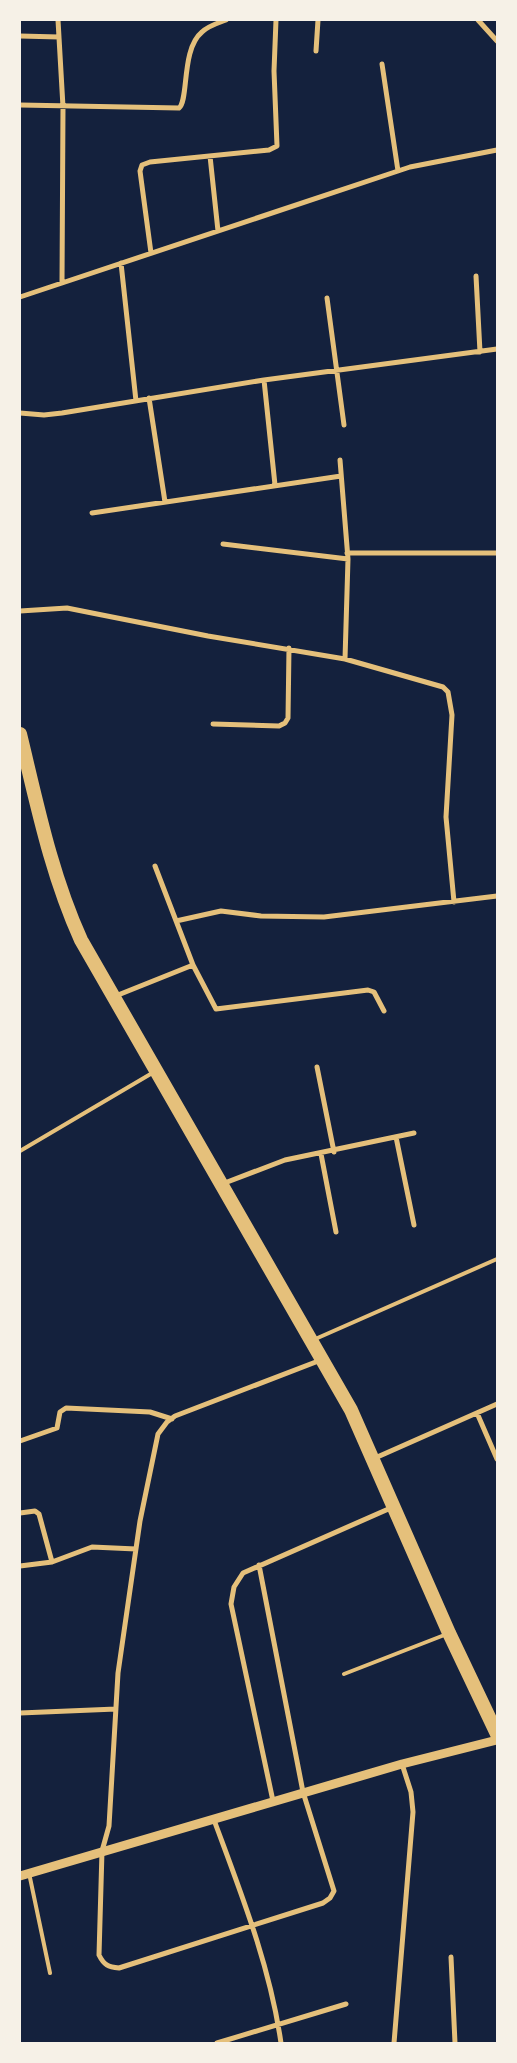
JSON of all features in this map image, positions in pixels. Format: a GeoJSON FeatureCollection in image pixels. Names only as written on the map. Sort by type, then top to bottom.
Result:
{"type":"FeatureCollection","features":[{"type":"Feature","properties":{"kind":"highway"},"geometry":{"type":"LineString","coordinates":[[20,734],[52,864],[65,905],[81,940],[351,1410],[449,1633],[497,1734]]}},
{"type":"Feature","properties":{"kind":"street"},"geometry":{"type":"LineString","coordinates":[[58,20],[62,107],[62,283]]}},
{"type":"Feature","properties":{"kind":"street"},"geometry":{"type":"LineString","coordinates":[[20,105],[181,107],[186,72],[193,44],[202,32],[226,20]]}},
{"type":"Feature","properties":{"kind":"street"},"geometry":{"type":"LineString","coordinates":[[151,253],[141,167],[150,162],[269,150],[276,146],[274,71],[276,20]]}},
{"type":"Feature","properties":{"kind":"street"},"geometry":{"type":"LineString","coordinates":[[316,52],[318,20]]}},
{"type":"Feature","properties":{"kind":"street"},"geometry":{"type":"LineString","coordinates":[[478,20],[497,41]]}},
{"type":"Feature","properties":{"kind":"street"},"geometry":{"type":"LineString","coordinates":[[20,36],[59,37]]}},
{"type":"Feature","properties":{"kind":"street"},"geometry":{"type":"LineString","coordinates":[[382,64],[398,171]]}},
{"type":"Feature","properties":{"kind":"street"},"geometry":{"type":"LineString","coordinates":[[20,297],[398,171],[459,156],[497,150]]}},
{"type":"Feature","properties":{"kind":"street"},"geometry":{"type":"LineString","coordinates":[[210,156],[218,231]]}},
{"type":"Feature","properties":{"kind":"street"},"geometry":{"type":"LineString","coordinates":[[121,263],[136,401]]}},
{"type":"Feature","properties":{"kind":"street"},"geometry":{"type":"LineString","coordinates":[[476,276],[480,352]]}},
{"type":"Feature","properties":{"kind":"street"},"geometry":{"type":"LineString","coordinates":[[326,298],[344,425]]}},
{"type":"Feature","properties":{"kind":"street"},"geometry":{"type":"LineString","coordinates":[[20,412],[53,415],[264,380],[336,372],[497,349]]}},
{"type":"Feature","properties":{"kind":"street"},"geometry":{"type":"LineString","coordinates":[[264,380],[275,485]]}},
{"type":"Feature","properties":{"kind":"street"},"geometry":{"type":"LineString","coordinates":[[149,398],[165,502]]}},
{"type":"Feature","properties":{"kind":"street"},"geometry":{"type":"LineString","coordinates":[[340,460],[347,556],[345,659]]}},
{"type":"Feature","properties":{"kind":"street"},"geometry":{"type":"LineString","coordinates":[[92,513],[341,476]]}},
{"type":"Feature","properties":{"kind":"street"},"geometry":{"type":"LineString","coordinates":[[222,544],[347,556],[497,552]]}},
{"type":"Feature","properties":{"kind":"street"},"geometry":{"type":"LineString","coordinates":[[20,611],[67,608],[208,636],[289,648],[345,659],[438,685],[448,692],[452,724],[446,817],[454,902]]}},
{"type":"Feature","properties":{"kind":"street"},"geometry":{"type":"LineString","coordinates":[[213,724],[279,726],[285,723],[288,718],[289,648]]}},
{"type":"Feature","properties":{"kind":"street"},"geometry":{"type":"LineString","coordinates":[[155,866],[193,965],[212,1005],[218,1010],[368,990],[374,992],[384,1011]]}},
{"type":"Feature","properties":{"kind":"street"},"geometry":{"type":"LineString","coordinates":[[176,921],[221,911],[261,916],[324,917],[497,896]]}},
{"type":"Feature","properties":{"kind":"street"},"geometry":{"type":"LineString","coordinates":[[113,997],[193,965]]}},
{"type":"Feature","properties":{"kind":"street"},"geometry":{"type":"LineString","coordinates":[[317,1067],[334,1152]]}},
{"type":"Feature","properties":{"kind":"street"},"geometry":{"type":"LineString","coordinates":[[222,1184],[268,1166],[414,1133]]}},
{"type":"Feature","properties":{"kind":"street"},"geometry":{"type":"LineString","coordinates":[[396,1137],[414,1225]]}},
{"type":"Feature","properties":{"kind":"street"},"geometry":{"type":"LineString","coordinates":[[321,1154],[336,1232]]}},
{"type":"Feature","properties":{"kind":"street"},"geometry":{"type":"LineString","coordinates":[[259,1565],[303,1792],[334,1891],[330,1898],[323,1903],[119,1968],[110,1968],[103,1964],[99,1955],[102,1851],[109,1826],[118,1672],[136,1549],[158,1434],[172,1419],[322,1360]]}},
{"type":"Feature","properties":{"kind":"street"},"geometry":{"type":"LineString","coordinates":[[372,1460],[497,1404]]}},
{"type":"Feature","properties":{"kind":"street"},"geometry":{"type":"LineString","coordinates":[[20,1441],[57,1428],[60,1412],[66,1408],[150,1412],[172,1419]]}},
{"type":"Feature","properties":{"kind":"street"},"geometry":{"type":"LineString","coordinates":[[477,1413],[497,1459]]}},
{"type":"Feature","properties":{"kind":"street"},"geometry":{"type":"LineString","coordinates":[[273,1801],[231,1604],[234,1587],[243,1573],[393,1507]]}},
{"type":"Feature","properties":{"kind":"street"},"geometry":{"type":"LineString","coordinates":[[20,1513],[35,1511],[39,1514],[52,1562]]}},
{"type":"Feature","properties":{"kind":"street"},"geometry":{"type":"LineString","coordinates":[[20,1566],[52,1562],[92,1547],[136,1549]]}},
{"type":"Feature","properties":{"kind":"street"},"geometry":{"type":"LineString","coordinates":[[20,1712],[116,1709]]}},
{"type":"Feature","properties":{"kind":"street"},"geometry":{"type":"LineString","coordinates":[[24,1874],[214,1820],[303,1792],[497,1740]]}},
{"type":"Feature","properties":{"kind":"street"},"geometry":{"type":"LineString","coordinates":[[394,2043],[413,1812],[410,1792],[402,1764]]}},
{"type":"Feature","properties":{"kind":"street"},"geometry":{"type":"LineString","coordinates":[[214,1820],[252,1925],[278,2024],[281,2043]]}},
{"type":"Feature","properties":{"kind":"street"},"geometry":{"type":"LineString","coordinates":[[451,1957],[455,2043]]}},
{"type":"Feature","properties":{"kind":"street"},"geometry":{"type":"LineString","coordinates":[[220,2042],[346,2004]]}},
{"type":"Feature","properties":{"kind":"lane"},"geometry":{"type":"LineString","coordinates":[[20,1152],[156,1071]]}},
{"type":"Feature","properties":{"kind":"lane"},"geometry":{"type":"LineString","coordinates":[[311,1341],[497,1259]]}},
{"type":"Feature","properties":{"kind":"lane"},"geometry":{"type":"LineString","coordinates":[[344,1674],[449,1633]]}},
{"type":"Feature","properties":{"kind":"lane"},"geometry":{"type":"LineString","coordinates":[[24,1874],[50,1973]]}}]}
